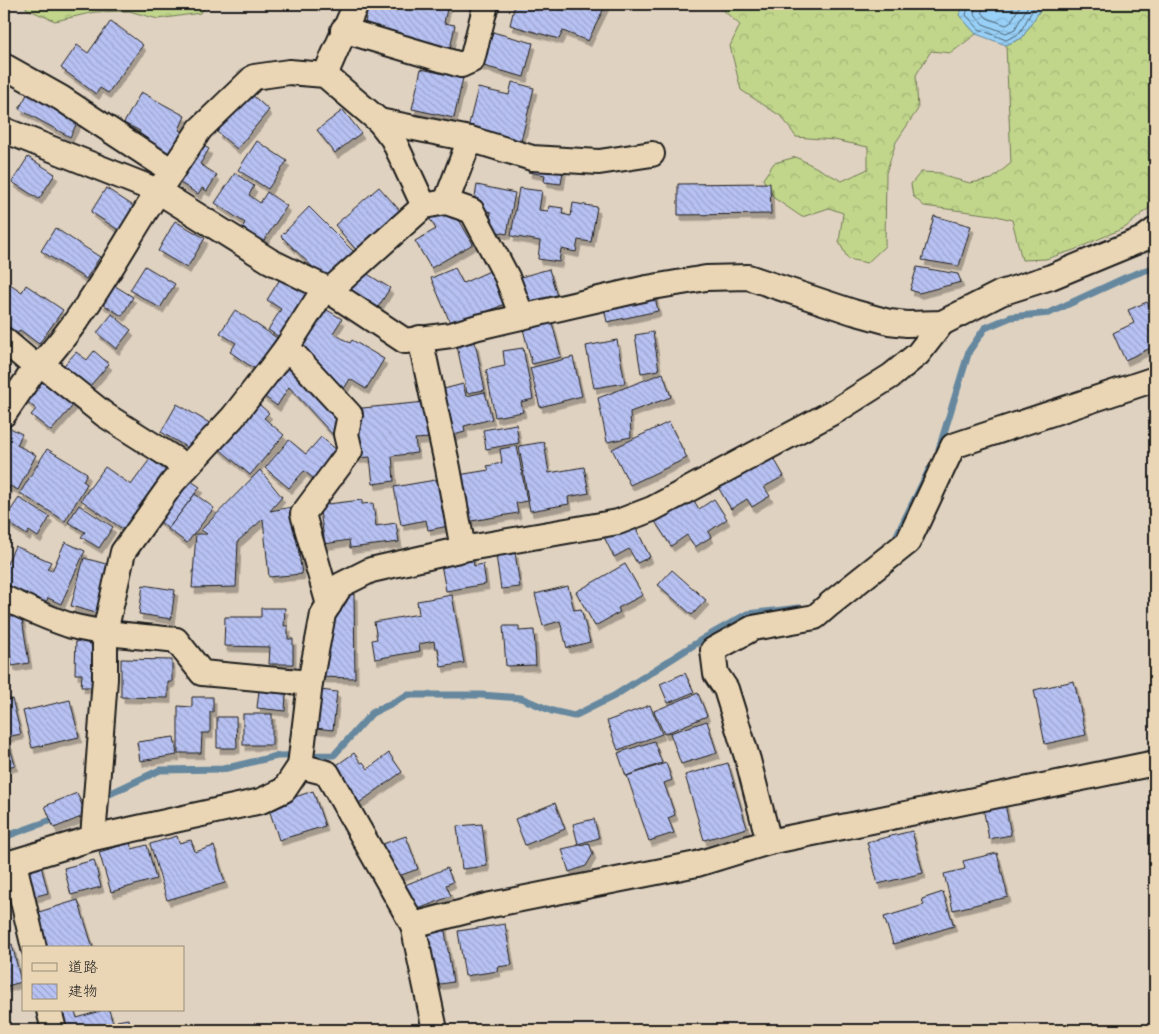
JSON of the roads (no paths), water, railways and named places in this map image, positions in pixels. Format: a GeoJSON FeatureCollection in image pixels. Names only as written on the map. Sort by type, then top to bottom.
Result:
{"type":"FeatureCollection","features":[{"type":"Feature","properties":{"kind":"street"},"geometry":{"type":"LineString","coordinates":[[325,75],[356,4]]}},
{"type":"Feature","properties":{"kind":"street"},"geometry":{"type":"LineString","coordinates":[[344,30],[460,64],[472,60],[486,4]]}},
{"type":"Feature","properties":{"kind":"street"},"geometry":{"type":"LineString","coordinates":[[4,66],[61,98],[172,171]]}},
{"type":"Feature","properties":{"kind":"street"},"geometry":{"type":"LineString","coordinates":[[4,414],[39,365],[94,296],[158,191],[200,129],[254,77],[289,72],[325,75],[379,121],[393,139],[435,204],[472,210],[507,277],[522,317]]}},
{"type":"Feature","properties":{"kind":"street"},"geometry":{"type":"LineString","coordinates":[[379,121],[470,139],[532,158],[599,162],[652,154]]}},
{"type":"Feature","properties":{"kind":"street"},"geometry":{"type":"LineString","coordinates":[[4,130],[158,191],[270,261],[327,290],[405,341],[451,335],[647,288],[706,278],[748,276],[853,312],[889,322],[908,324],[942,323],[1001,293],[1051,277],[1144,239],[1155,230]]}},
{"type":"Feature","properties":{"kind":"street"},"geometry":{"type":"LineString","coordinates":[[94,827],[105,679],[105,632],[123,552],[172,482],[233,417],[287,347],[327,290],[435,204],[470,139]]}},
{"type":"Feature","properties":{"kind":"street"},"geometry":{"type":"LineString","coordinates":[[33,946],[9,864],[94,827],[261,801],[284,790],[300,766],[310,683],[323,614],[341,585],[371,570],[463,549],[618,522],[652,509],[836,410],[891,376],[918,354],[942,323]]}},
{"type":"Feature","properties":{"kind":"street"},"geometry":{"type":"LineString","coordinates":[[420,338],[463,549]]}},
{"type":"Feature","properties":{"kind":"street"},"geometry":{"type":"LineString","coordinates":[[4,340],[105,415],[187,467]]}},
{"type":"Feature","properties":{"kind":"street"},"geometry":{"type":"LineString","coordinates":[[287,347],[350,415],[346,434],[350,451],[303,514],[329,605]]}},
{"type":"Feature","properties":{"kind":"street"},"geometry":{"type":"LineString","coordinates":[[769,842],[748,760],[726,688],[716,674],[713,650],[753,628],[816,617],[908,542],[953,446],[1155,379]]}},
{"type":"Feature","properties":{"kind":"street"},"geometry":{"type":"LineString","coordinates":[[4,598],[72,626],[105,632],[176,640],[202,673],[310,683]]}},
{"type":"Feature","properties":{"kind":"street"},"geometry":{"type":"LineString","coordinates":[[413,925],[486,906],[697,864],[769,842],[1155,763]]}},
{"type":"Feature","properties":{"kind":"street"},"geometry":{"type":"LineString","coordinates":[[300,766],[327,772],[413,925],[435,1030]]}},
{"type":"Feature","properties":{"kind":"street"},"geometry":{"type":"LineString","coordinates":[[50,1012],[54,1030]]}},
{"type":"Feature","properties":{"kind":"water"},"geometry":{"type":"Polygon","coordinates":[[[965,4],[1041,4],[1040,10],[1022,38],[1006,45],[976,34],[959,15],[965,4]]]}},
{"type":"Feature","properties":{"kind":"waterway"},"geometry":{"type":"LineString","coordinates":[[939,449],[969,351],[985,328],[1011,317],[1049,313],[1127,277],[1146,270],[1155,269]]}},
{"type":"Feature","properties":{"kind":"waterway"},"geometry":{"type":"LineString","coordinates":[[890,544],[895,539],[929,470]]}},
{"type":"Feature","properties":{"kind":"waterway"},"geometry":{"type":"LineString","coordinates":[[101,798],[160,770],[223,769],[277,756],[334,755],[372,713],[408,695],[481,695],[521,698],[552,711],[574,716],[614,696],[706,637],[747,614],[799,608]]}},
{"type":"Feature","properties":{"kind":"waterway"},"geometry":{"type":"LineString","coordinates":[[4,837],[60,817]]}}]}
